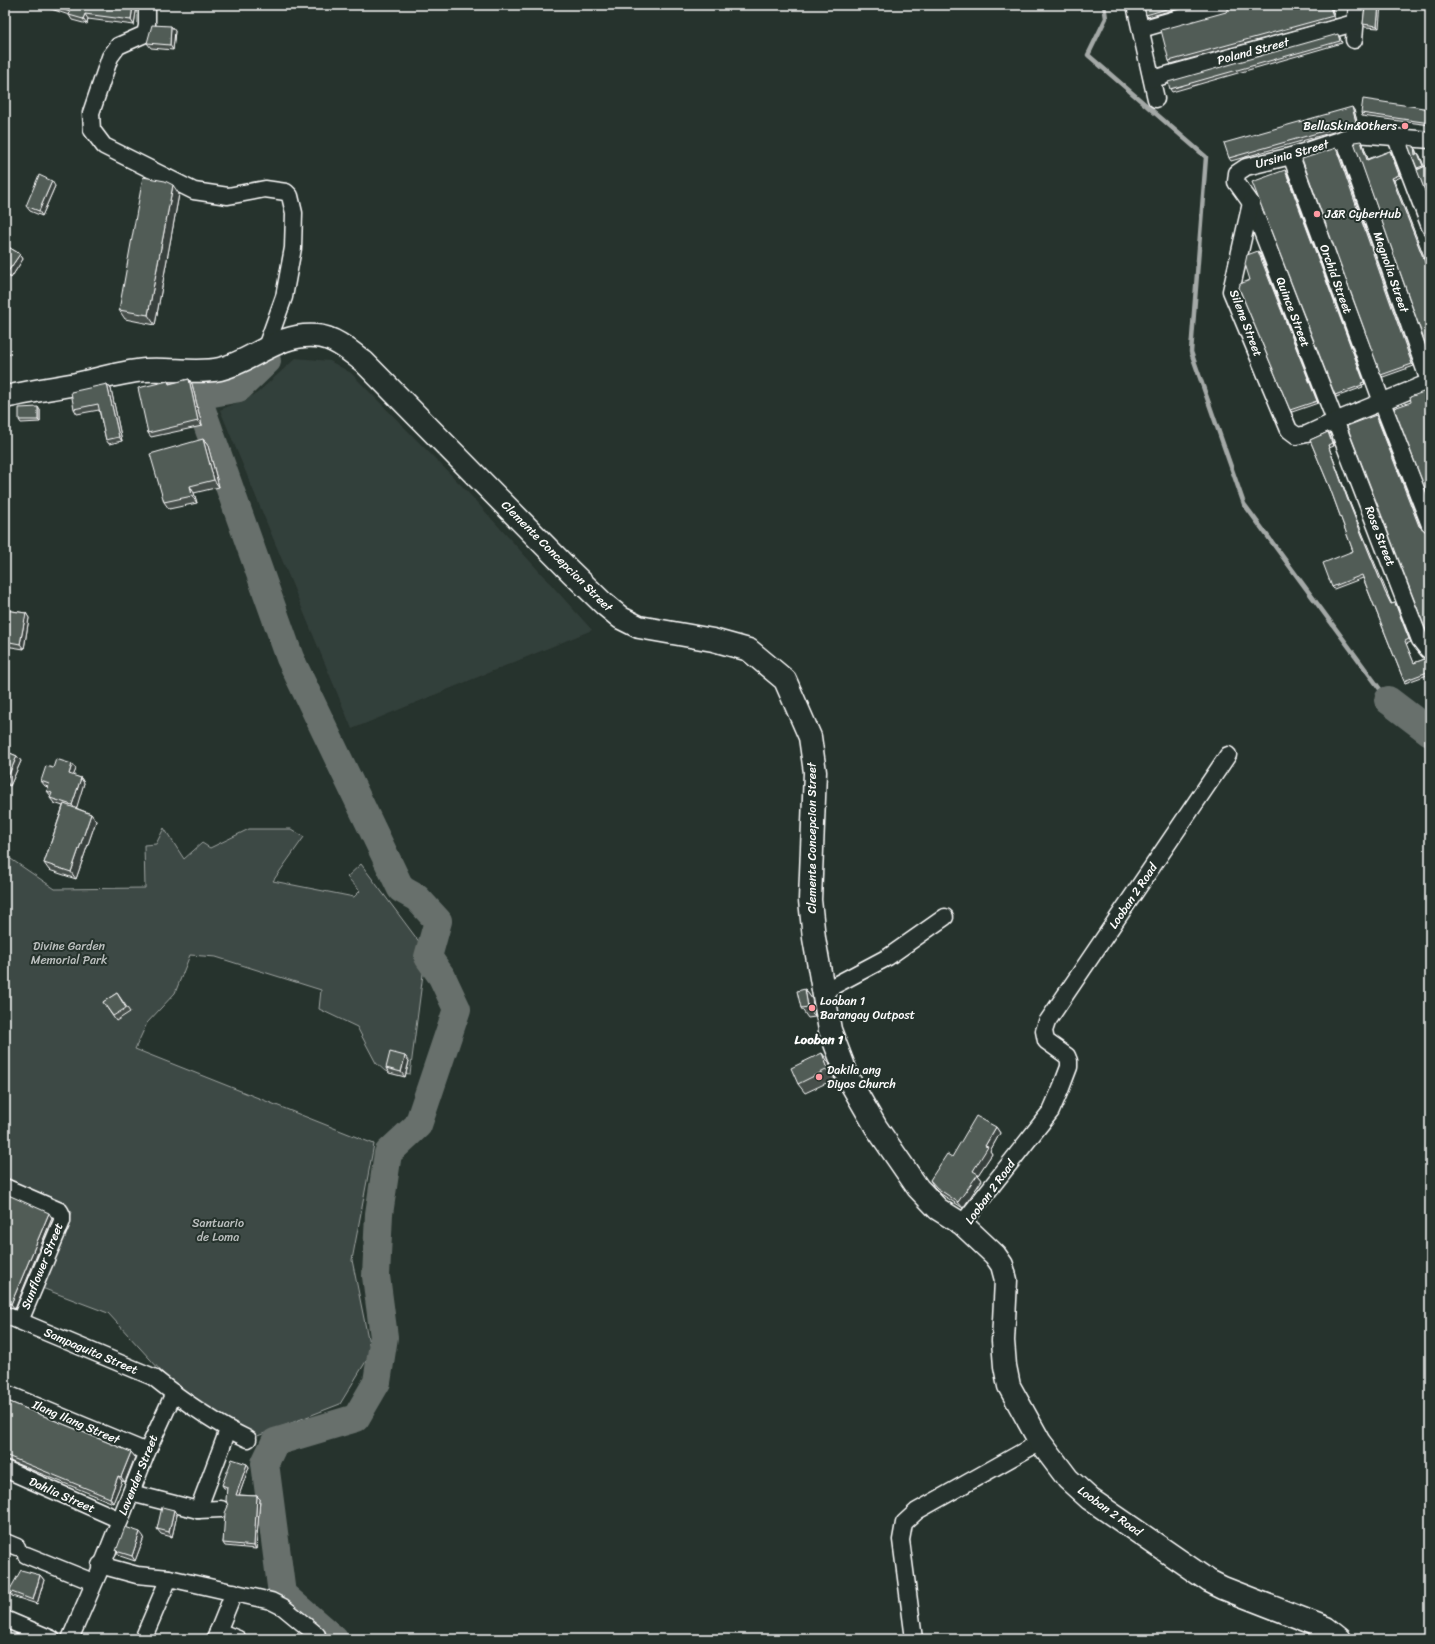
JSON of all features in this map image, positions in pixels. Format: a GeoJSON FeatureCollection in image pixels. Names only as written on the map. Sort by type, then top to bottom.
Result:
{"type":"FeatureCollection","features":[{"type":"Feature","properties":{"kind":"street"},"geometry":{"type":"LineString","coordinates":[[147,5],[148,26],[145,34],[118,46],[110,57],[91,113],[92,130],[104,146],[194,191],[228,196],[265,190],[286,192],[290,196],[294,213],[293,248],[284,297],[266,347]]}},
{"type":"Feature","properties":{"kind":"street"},"geometry":{"type":"LineString","coordinates":[[1135,5],[1156,99]]}},
{"type":"Feature","properties":{"kind":"street"},"geometry":{"type":"LineString","coordinates":[[1141,29],[1225,5]]}},
{"type":"Feature","properties":{"kind":"street"},"geometry":{"type":"LineString","coordinates":[[1354,40],[1354,23],[1357,5]]}},
{"type":"Feature","properties":{"kind":"street","name":"Poland Street"},"geometry":{"type":"LineString","coordinates":[[1152,78],[1354,23]]}},
{"type":"Feature","properties":{"kind":"street","name":"Ursinia Street"},"geometry":{"type":"LineString","coordinates":[[1251,203],[1236,182],[1237,173],[1246,167],[1291,156],[1358,134],[1430,140]]}},
{"type":"Feature","properties":{"kind":"street","name":"Magnolia Street"},"geometry":{"type":"LineString","coordinates":[[1344,138],[1430,383]]}},
{"type":"Feature","properties":{"kind":"street"},"geometry":{"type":"LineString","coordinates":[[1396,138],[1430,227]]}},
{"type":"Feature","properties":{"kind":"street","name":"Orchid Street"},"geometry":{"type":"LineString","coordinates":[[1291,156],[1382,402],[1430,525]]}},
{"type":"Feature","properties":{"kind":"street","name":"Quince Street"},"geometry":{"type":"LineString","coordinates":[[1251,203],[1336,421]]}},
{"type":"Feature","properties":{"kind":"street","name":"Silene Street"},"geometry":{"type":"LineString","coordinates":[[1251,203],[1231,291],[1289,430],[1298,436],[1308,434],[1336,421]]}},
{"type":"Feature","properties":{"kind":"street","name":"Clemente Concepcion Street"},"geometry":{"type":"LineString","coordinates":[[5,397],[144,370],[180,369],[200,371],[220,369],[239,362],[266,347],[298,337],[318,336],[334,341],[350,350],[364,362],[604,604],[621,618],[639,627],[713,640],[749,650],[785,680],[810,737],[815,772],[810,900],[822,992],[830,1030],[849,1080],[876,1128],[918,1188],[938,1209],[962,1224]]}},
{"type":"Feature","properties":{"kind":"street"},"geometry":{"type":"LineString","coordinates":[[1336,421],[1430,383]]}},
{"type":"Feature","properties":{"kind":"street","name":"Rose Street"},"geometry":{"type":"LineString","coordinates":[[1336,421],[1420,640],[1429,650]]}},
{"type":"Feature","properties":{"kind":"street","name":"Looban 2 Road"},"geometry":{"type":"LineString","coordinates":[[1228,755],[1047,1022],[1044,1031],[1046,1040],[1067,1056],[1069,1061],[1069,1067],[1061,1088],[1051,1111],[962,1224],[995,1255],[1002,1265],[1006,1280],[1003,1341],[1005,1366],[1009,1386],[1040,1442],[1068,1479],[1090,1499],[1209,1581],[1223,1588],[1326,1628],[1340,1639]]}},
{"type":"Feature","properties":{"kind":"street"},"geometry":{"type":"LineString","coordinates":[[822,992],[888,957],[945,918]]}},
{"type":"Feature","properties":{"kind":"street","name":"Sunflower Street"},"geometry":{"type":"LineString","coordinates":[[6,1190],[60,1211],[62,1215],[62,1221],[20,1321]]}},
{"type":"Feature","properties":{"kind":"street","name":"Sampaguita Street"},"geometry":{"type":"LineString","coordinates":[[5,1315],[153,1377],[228,1430],[248,1439]]}},
{"type":"Feature","properties":{"kind":"street","name":"Ilang Ilang Street"},"geometry":{"type":"LineString","coordinates":[[5,1393],[147,1452]]}},
{"type":"Feature","properties":{"kind":"street","name":"Lavender Street"},"geometry":{"type":"LineString","coordinates":[[70,1639],[147,1452],[174,1393]]}},
{"type":"Feature","properties":{"kind":"street"},"geometry":{"type":"LineString","coordinates":[[198,1510],[228,1430]]}},
{"type":"Feature","properties":{"kind":"street"},"geometry":{"type":"LineString","coordinates":[[914,1639],[901,1540],[904,1523],[917,1511],[1040,1442]]}},
{"type":"Feature","properties":{"kind":"street","name":"Dahlia Street"},"geometry":{"type":"LineString","coordinates":[[5,1469],[120,1520]]}},
{"type":"Feature","properties":{"kind":"street"},"geometry":{"type":"LineString","coordinates":[[131,1493],[198,1510],[221,1509]]}},
{"type":"Feature","properties":{"kind":"street"},"geometry":{"type":"LineString","coordinates":[[16,1548],[93,1582]]}},
{"type":"Feature","properties":{"kind":"street"},"geometry":{"type":"LineString","coordinates":[[102,1562],[138,1575],[169,1578],[272,1601],[283,1607],[317,1635]]}},
{"type":"Feature","properties":{"kind":"street"},"geometry":{"type":"LineString","coordinates":[[143,1639],[169,1578]]}},
{"type":"Feature","properties":{"kind":"street"},"geometry":{"type":"LineString","coordinates":[[234,1592],[216,1635],[238,1639]]}},
{"type":"Feature","properties":{"kind":"street"},"geometry":{"type":"LineString","coordinates":[[5,1619],[52,1639]]}},
{"type":"Feature","properties":{"kind":"shaded area"},"geometry":{"type":"Polygon","coordinates":[[[296,358],[330,361],[351,373],[463,487],[592,630],[352,729],[220,410],[256,394],[296,358]]]}},
{"type":"Feature","properties":{"kind":"green space","name":"Santuario de Loma"},"geometry":{"type":"Polygon","coordinates":[[[164,828],[184,859],[202,843],[210,848],[249,829],[291,829],[304,837],[273,881],[354,897],[360,891],[347,877],[361,864],[426,951],[410,1074],[385,1071],[376,1063],[357,1027],[319,1009],[321,990],[216,957],[190,955],[175,993],[147,1023],[135,1049],[374,1144],[352,1260],[371,1353],[340,1404],[255,1437],[181,1393],[108,1313],[42,1288],[72,1212],[5,1185],[5,855],[55,889],[145,888],[144,845],[156,844],[164,828]]]}},
{"type":"Feature","properties":{"kind":"building"},"geometry":{"type":"Polygon","coordinates":[[[50,5],[133,5],[131,20],[85,14],[83,19],[69,15],[70,12],[50,5]]]}},
{"type":"Feature","properties":{"kind":"building"},"geometry":{"type":"Polygon","coordinates":[[[1144,5],[1180,5],[1146,15],[1144,5]]]}},
{"type":"Feature","properties":{"kind":"building"},"geometry":{"type":"Polygon","coordinates":[[[1232,5],[1335,5],[1330,7],[1333,16],[1169,61],[1161,30],[1226,12],[1232,5]]]}},
{"type":"Feature","properties":{"kind":"building"},"geometry":{"type":"Polygon","coordinates":[[[1365,5],[1379,5],[1377,26],[1363,24],[1365,5]]]}},
{"type":"Feature","properties":{"kind":"building"},"geometry":{"type":"Polygon","coordinates":[[[152,25],[171,26],[170,45],[147,43],[152,25]]]}},
{"type":"Feature","properties":{"kind":"building"},"geometry":{"type":"Polygon","coordinates":[[[1338,34],[1340,41],[1170,89],[1168,82],[1338,34]]]}},
{"type":"Feature","properties":{"kind":"building"},"geometry":{"type":"Polygon","coordinates":[[[1363,99],[1430,109],[1430,123],[1361,113],[1363,99]]]}},
{"type":"Feature","properties":{"kind":"building"},"geometry":{"type":"Polygon","coordinates":[[[1352,107],[1356,122],[1229,158],[1224,143],[1352,107]]]}},
{"type":"Feature","properties":{"kind":"building"},"geometry":{"type":"Polygon","coordinates":[[[1361,141],[1367,160],[1390,151],[1399,175],[1392,178],[1428,270],[1430,269],[1430,354],[1354,142],[1361,141]]]}},
{"type":"Feature","properties":{"kind":"building"},"geometry":{"type":"Polygon","coordinates":[[[1408,145],[1414,146],[1415,155],[1418,153],[1423,166],[1417,168],[1408,145]]]}},
{"type":"Feature","properties":{"kind":"building"},"geometry":{"type":"Polygon","coordinates":[[[1336,148],[1412,364],[1381,375],[1302,159],[1336,148]]]}},
{"type":"Feature","properties":{"kind":"building"},"geometry":{"type":"Polygon","coordinates":[[[1430,164],[1430,204],[1417,170],[1430,164]]]}},
{"type":"Feature","properties":{"kind":"building"},"geometry":{"type":"Polygon","coordinates":[[[1285,170],[1364,382],[1361,383],[1362,385],[1335,395],[1252,182],[1285,170]]]}},
{"type":"Feature","properties":{"kind":"building"},"geometry":{"type":"Polygon","coordinates":[[[39,175],[52,181],[39,211],[26,206],[39,175]]]}},
{"type":"Feature","properties":{"kind":"building"},"geometry":{"type":"Polygon","coordinates":[[[143,177],[165,181],[173,185],[148,315],[119,310],[143,177]]]}},
{"type":"Feature","properties":{"kind":"building"},"geometry":{"type":"Polygon","coordinates":[[[5,245],[20,254],[7,273],[5,272],[5,245]]]}},
{"type":"Feature","properties":{"kind":"building"},"geometry":{"type":"Polygon","coordinates":[[[1258,251],[1317,401],[1290,410],[1239,288],[1240,284],[1250,280],[1245,264],[1247,255],[1258,251]]]}},
{"type":"Feature","properties":{"kind":"building"},"geometry":{"type":"Polygon","coordinates":[[[189,379],[198,421],[148,433],[138,388],[168,381],[169,384],[189,379]]]}},
{"type":"Feature","properties":{"kind":"building"},"geometry":{"type":"Polygon","coordinates":[[[107,384],[119,437],[106,440],[98,404],[74,409],[71,392],[107,384]]]}},
{"type":"Feature","properties":{"kind":"building"},"geometry":{"type":"Polygon","coordinates":[[[1426,391],[1427,393],[1430,392],[1430,501],[1394,408],[1411,402],[1410,397],[1426,391]]]}},
{"type":"Feature","properties":{"kind":"building"},"geometry":{"type":"Polygon","coordinates":[[[38,407],[38,420],[19,420],[19,408],[38,407]]]}},
{"type":"Feature","properties":{"kind":"building"},"geometry":{"type":"Polygon","coordinates":[[[1376,415],[1419,526],[1426,532],[1430,531],[1430,631],[1427,633],[1347,426],[1376,415]]]}},
{"type":"Feature","properties":{"kind":"building"},"geometry":{"type":"Polygon","coordinates":[[[1328,432],[1332,443],[1328,445],[1347,498],[1385,592],[1391,604],[1395,603],[1409,639],[1405,641],[1414,663],[1430,657],[1430,671],[1404,681],[1362,575],[1332,587],[1323,563],[1353,551],[1330,488],[1310,440],[1328,432]]]}},
{"type":"Feature","properties":{"kind":"building"},"geometry":{"type":"Polygon","coordinates":[[[203,439],[214,480],[190,486],[192,496],[164,502],[150,454],[203,439]]]}},
{"type":"Feature","properties":{"kind":"building"},"geometry":{"type":"Polygon","coordinates":[[[5,610],[26,613],[20,644],[5,641],[5,610]]]}},
{"type":"Feature","properties":{"kind":"building"},"geometry":{"type":"Polygon","coordinates":[[[5,751],[17,756],[6,781],[5,781],[5,751]]]}},
{"type":"Feature","properties":{"kind":"building"},"geometry":{"type":"Polygon","coordinates":[[[56,759],[72,764],[69,774],[81,778],[72,805],[50,798],[52,793],[47,791],[49,784],[41,781],[46,766],[53,768],[56,759]]]}},
{"type":"Feature","properties":{"kind":"building"},"geometry":{"type":"Polygon","coordinates":[[[64,804],[91,814],[71,872],[44,863],[64,804]]]}},
{"type":"Feature","properties":{"kind":"building"},"geometry":{"type":"Polygon","coordinates":[[[805,989],[808,1007],[801,1008],[797,991],[805,989]]]}},
{"type":"Feature","properties":{"kind":"building"},"geometry":{"type":"Polygon","coordinates":[[[117,993],[126,1008],[113,1016],[103,1002],[117,993]]]}},
{"type":"Feature","properties":{"kind":"building"},"geometry":{"type":"Polygon","coordinates":[[[390,1052],[405,1056],[401,1072],[386,1068],[390,1052]]]}},
{"type":"Feature","properties":{"kind":"building"},"geometry":{"type":"Polygon","coordinates":[[[822,1053],[828,1069],[798,1084],[791,1068],[822,1053]]]}},
{"type":"Feature","properties":{"kind":"building"},"geometry":{"type":"Polygon","coordinates":[[[976,1116],[996,1127],[985,1146],[988,1147],[973,1171],[978,1174],[958,1202],[937,1188],[930,1180],[947,1154],[952,1157],[976,1116]]]}},
{"type":"Feature","properties":{"kind":"building"},"geometry":{"type":"Polygon","coordinates":[[[6,1194],[49,1213],[11,1304],[5,1301],[6,1194]]]}},
{"type":"Feature","properties":{"kind":"building"},"geometry":{"type":"Polygon","coordinates":[[[5,1400],[131,1452],[121,1477],[118,1476],[110,1498],[5,1455],[5,1400]]]}},
{"type":"Feature","properties":{"kind":"building"},"geometry":{"type":"Polygon","coordinates":[[[232,1459],[247,1464],[236,1495],[257,1496],[254,1546],[223,1543],[225,1513],[228,1506],[226,1500],[227,1487],[222,1485],[232,1459]]]}},
{"type":"Feature","properties":{"kind":"building"},"geometry":{"type":"Polygon","coordinates":[[[162,1507],[174,1510],[169,1532],[157,1529],[162,1507]]]}},
{"type":"Feature","properties":{"kind":"building"},"geometry":{"type":"Polygon","coordinates":[[[125,1527],[140,1532],[132,1556],[116,1551],[125,1527]]]}},
{"type":"Feature","properties":{"kind":"building"},"geometry":{"type":"Polygon","coordinates":[[[21,1570],[40,1575],[33,1600],[9,1591],[21,1570]]]}},
{"type":"Feature","properties":{"kind":"waterway"},"geometry":{"type":"LineString","coordinates":[[1104,5],[1106,18],[1088,55],[1206,157],[1191,352],[1244,504],[1388,700]]}},
{"type":"Feature","properties":{"kind":"waterway"},"geometry":{"type":"LineString","coordinates":[[267,361],[239,388],[197,396],[290,658],[401,889],[417,898],[438,921],[428,957],[442,977],[457,1009],[418,1125],[388,1153],[379,1214],[376,1276],[384,1337],[377,1382],[356,1418],[275,1442],[265,1463],[282,1594],[334,1639]]}},
{"type":"Feature","properties":{"kind":"waterway"},"geometry":{"type":"LineString","coordinates":[[1388,700],[1430,732]]}},
{"type":"Feature","properties":{"kind":"place","name":"BellaSkin&Others"},"geometry":{"type":"Point","coordinates":[1405,126]}},
{"type":"Feature","properties":{"kind":"place","name":"J&R CyberHub"},"geometry":{"type":"Point","coordinates":[1317,214]}},
{"type":"Feature","properties":{"kind":"place","name":"Looban 1 Barangay Outpost"},"geometry":{"type":"Point","coordinates":[812,1008]}},
{"type":"Feature","properties":{"kind":"place","name":"Dakila ang Diyos Church"},"geometry":{"type":"Point","coordinates":[819,1077]}},
{"type":"Feature","properties":{"kind":"district","name":"Looban 1"},"geometry":{"type":"Point","coordinates":[819,1039]}},
{"type":"Feature","properties":{"kind":"park label","name":"Divine Garden Memorial Park"},"geometry":{"type":"Point","coordinates":[69,953]}}]}
